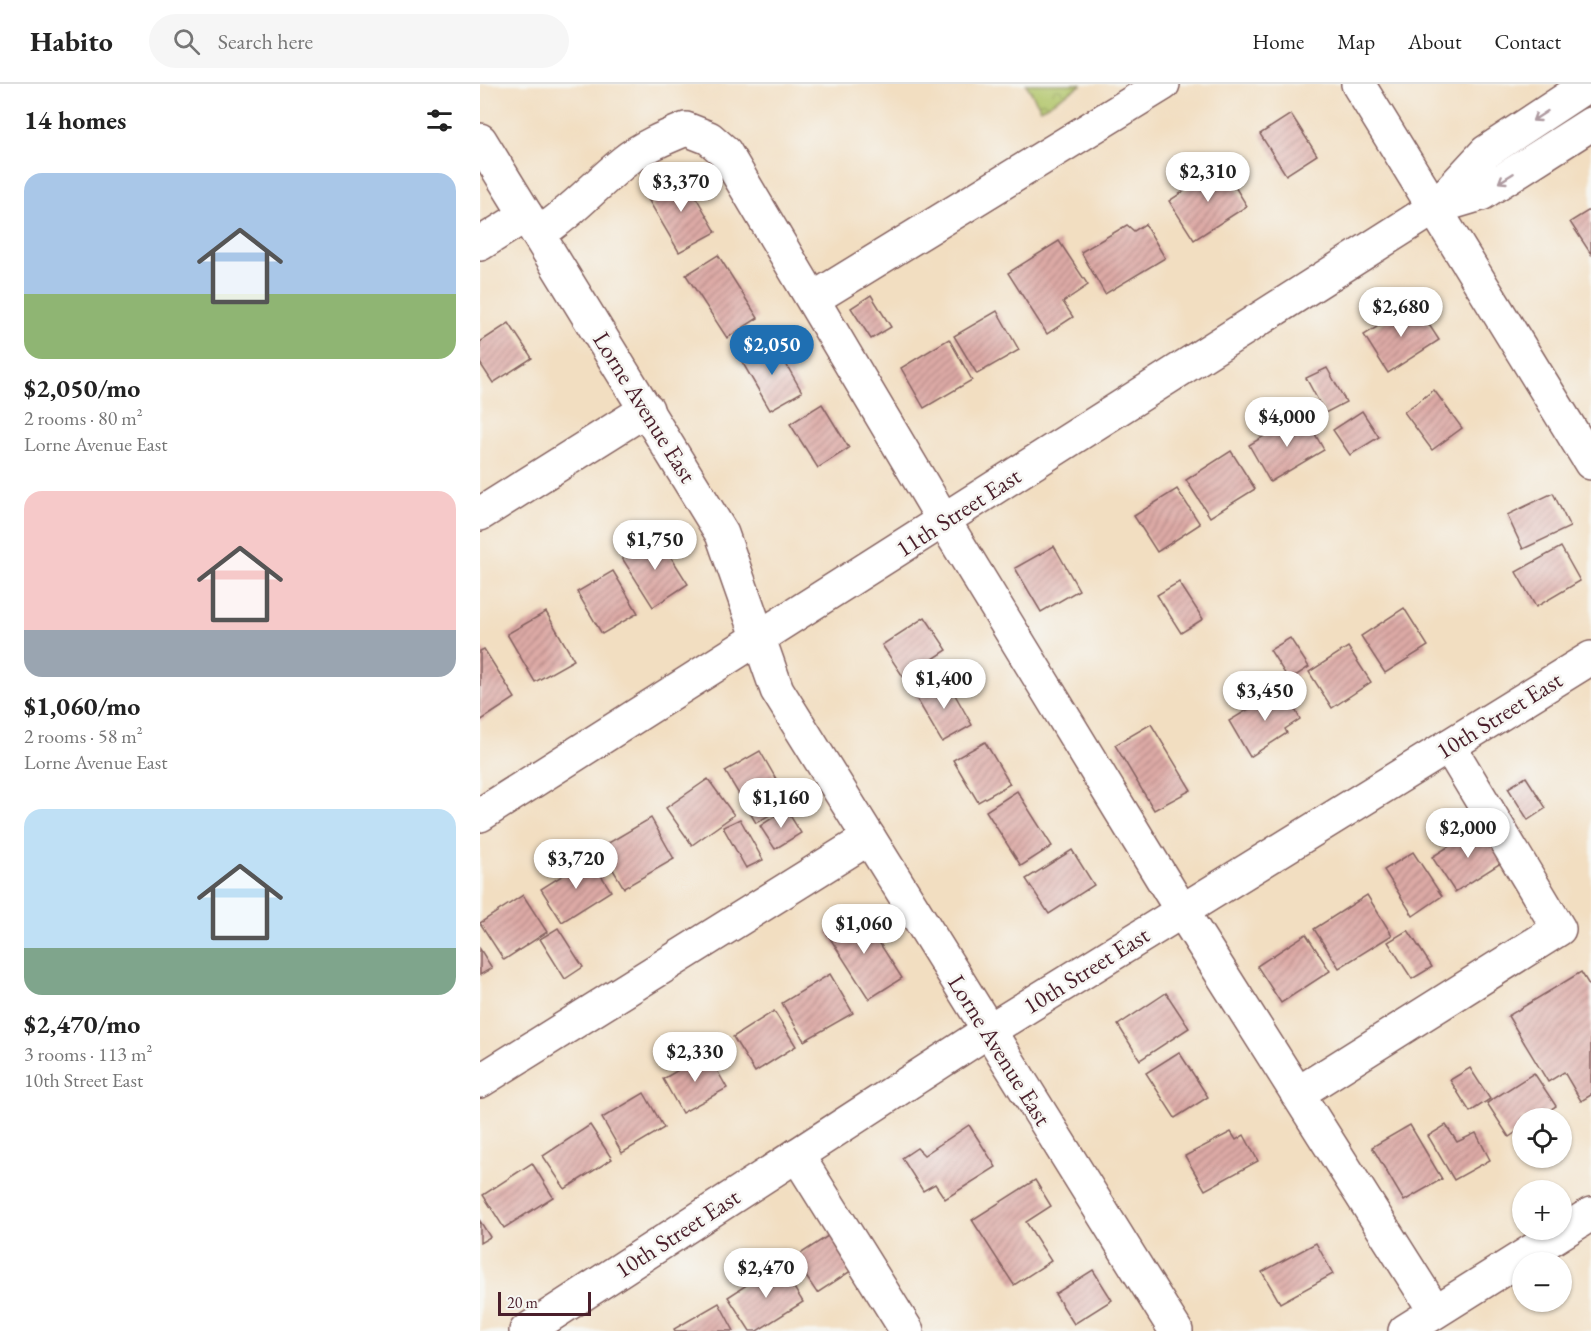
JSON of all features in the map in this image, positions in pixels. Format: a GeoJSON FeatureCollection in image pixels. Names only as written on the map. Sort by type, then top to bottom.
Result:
{"type":"FeatureCollection","features":[{"type":"Feature","properties":{"kind":"street"},"geometry":{"type":"LineString","coordinates":[[813,299],[1163,84]]}},
{"type":"Feature","properties":{"kind":"street"},"geometry":{"type":"LineString","coordinates":[[1358,84],[1591,463]]}},
{"type":"Feature","properties":{"kind":"street","name":"11th Street East"},"geometry":{"type":"LineString","coordinates":[[480,815],[1434,208],[1486,152],[1589,84]]}},
{"type":"Feature","properties":{"kind":"street","name":"11th Street East"},"geometry":{"type":"LineString","coordinates":[[1434,208],[1481,194],[1591,124]]}},
{"type":"Feature","properties":{"kind":"street"},"geometry":{"type":"LineString","coordinates":[[480,244],[532,225],[563,218],[625,161],[658,140],[686,129],[709,138],[725,152],[944,521],[1182,911],[1435,1311]]}},
{"type":"Feature","properties":{"kind":"street","name":"Lorne Avenue East"},"geometry":{"type":"LineString","coordinates":[[480,140],[722,534],[777,690],[1176,1331]]}},
{"type":"Feature","properties":{"kind":"street"},"geometry":{"type":"LineString","coordinates":[[480,514],[647,409]]}},
{"type":"Feature","properties":{"kind":"street","name":"10th Street East"},"geometry":{"type":"LineString","coordinates":[[526,1331],[988,1031],[1591,658]]}},
{"type":"Feature","properties":{"kind":"street"},"geometry":{"type":"LineString","coordinates":[[1297,1094],[1559,928],[1449,746]]}},
{"type":"Feature","properties":{"kind":"street"},"geometry":{"type":"LineString","coordinates":[[480,1081],[869,838]]}},
{"type":"Feature","properties":{"kind":"street"},"geometry":{"type":"LineString","coordinates":[[797,1155],[907,1331]]}},
{"type":"Feature","properties":{"kind":"street"},"geometry":{"type":"LineString","coordinates":[[1405,1331],[1591,1214]]}},
{"type":"Feature","properties":{"kind":"green space"},"geometry":{"type":"Polygon","coordinates":[[[1026,84],[1080,84],[1081,85],[1041,109],[1026,84]]]}},
{"type":"Feature","properties":{"kind":"building"},"geometry":{"type":"Polygon","coordinates":[[[1291,114],[1317,155],[1286,175],[1260,134],[1291,114]]]}},
{"type":"Feature","properties":{"kind":"building"},"geometry":{"type":"Polygon","coordinates":[[[1222,166],[1247,206],[1194,240],[1169,201],[1222,166]]]}},
{"type":"Feature","properties":{"kind":"building"},"geometry":{"type":"Polygon","coordinates":[[[682,173],[716,232],[679,252],[645,194],[682,173]]]}},
{"type":"Feature","properties":{"kind":"building"},"geometry":{"type":"Polygon","coordinates":[[[1591,209],[1591,254],[1570,222],[1591,209]]]}},
{"type":"Feature","properties":{"kind":"building"},"geometry":{"type":"Polygon","coordinates":[[[1145,224],[1165,258],[1105,294],[1081,252],[1127,225],[1134,231],[1145,224]]]}},
{"type":"Feature","properties":{"kind":"building"},"geometry":{"type":"Polygon","coordinates":[[[1059,241],[1088,285],[1063,302],[1073,317],[1047,334],[1008,273],[1059,241]]]}},
{"type":"Feature","properties":{"kind":"building"},"geometry":{"type":"Polygon","coordinates":[[[718,255],[758,318],[727,338],[686,275],[718,255]]]}},
{"type":"Feature","properties":{"kind":"building"},"geometry":{"type":"Polygon","coordinates":[[[871,295],[891,327],[871,339],[851,308],[871,295]]]}},
{"type":"Feature","properties":{"kind":"building"},"geometry":{"type":"Polygon","coordinates":[[[1415,303],[1439,340],[1388,373],[1364,335],[1415,303]]]}},
{"type":"Feature","properties":{"kind":"building"},"geometry":{"type":"Polygon","coordinates":[[[997,311],[1019,350],[977,374],[954,336],[997,311]]]}},
{"type":"Feature","properties":{"kind":"building"},"geometry":{"type":"Polygon","coordinates":[[[509,323],[532,358],[493,383],[480,363],[480,342],[509,323]]]}},
{"type":"Feature","properties":{"kind":"building"},"geometry":{"type":"Polygon","coordinates":[[[949,339],[972,380],[924,408],[901,368],[949,339]]]}},
{"type":"Feature","properties":{"kind":"building"},"geometry":{"type":"Polygon","coordinates":[[[773,341],[802,392],[770,410],[741,360],[773,341]]]}},
{"type":"Feature","properties":{"kind":"building"},"geometry":{"type":"Polygon","coordinates":[[[1327,368],[1346,402],[1325,413],[1306,378],[1327,368]]]}},
{"type":"Feature","properties":{"kind":"building"},"geometry":{"type":"Polygon","coordinates":[[[1434,390],[1462,428],[1432,450],[1404,412],[1434,390]]]}},
{"type":"Feature","properties":{"kind":"building"},"geometry":{"type":"Polygon","coordinates":[[[822,404],[849,448],[818,468],[790,424],[822,404]]]}},
{"type":"Feature","properties":{"kind":"building"},"geometry":{"type":"Polygon","coordinates":[[[1362,411],[1379,437],[1350,455],[1333,430],[1362,411]]]}},
{"type":"Feature","properties":{"kind":"building"},"geometry":{"type":"Polygon","coordinates":[[[1303,413],[1324,450],[1270,482],[1249,445],[1303,413]]]}},
{"type":"Feature","properties":{"kind":"building"},"geometry":{"type":"Polygon","coordinates":[[[1231,451],[1255,489],[1210,517],[1186,480],[1231,451]]]}},
{"type":"Feature","properties":{"kind":"building"},"geometry":{"type":"Polygon","coordinates":[[[1177,489],[1200,524],[1157,552],[1134,516],[1177,489]]]}},
{"type":"Feature","properties":{"kind":"building"},"geometry":{"type":"Polygon","coordinates":[[[1553,493],[1570,527],[1523,549],[1507,515],[1553,493]]]}},
{"type":"Feature","properties":{"kind":"building"},"geometry":{"type":"Polygon","coordinates":[[[657,535],[688,584],[653,607],[622,558],[657,535]]]}},
{"type":"Feature","properties":{"kind":"building"},"geometry":{"type":"Polygon","coordinates":[[[1054,546],[1079,590],[1041,612],[1015,568],[1054,546]]]}},
{"type":"Feature","properties":{"kind":"building"},"geometry":{"type":"Polygon","coordinates":[[[1561,547],[1580,581],[1536,607],[1516,572],[1561,547]]]}},
{"type":"Feature","properties":{"kind":"building"},"geometry":{"type":"Polygon","coordinates":[[[613,571],[638,613],[602,634],[577,592],[613,571]]]}},
{"type":"Feature","properties":{"kind":"building"},"geometry":{"type":"Polygon","coordinates":[[[1179,582],[1203,619],[1181,633],[1157,595],[1179,582]]]}},
{"type":"Feature","properties":{"kind":"building"},"geometry":{"type":"Polygon","coordinates":[[[1404,608],[1428,646],[1385,673],[1361,636],[1404,608]]]}},
{"type":"Feature","properties":{"kind":"building"},"geometry":{"type":"Polygon","coordinates":[[[546,612],[574,660],[535,682],[507,634],[546,612]]]}},
{"type":"Feature","properties":{"kind":"building"},"geometry":{"type":"Polygon","coordinates":[[[925,617],[947,650],[904,678],[882,645],[925,617]]]}},
{"type":"Feature","properties":{"kind":"building"},"geometry":{"type":"Polygon","coordinates":[[[1290,638],[1309,667],[1289,680],[1270,650],[1290,638]]]}},
{"type":"Feature","properties":{"kind":"building"},"geometry":{"type":"Polygon","coordinates":[[[1348,647],[1371,682],[1332,708],[1309,672],[1348,647]]]}},
{"type":"Feature","properties":{"kind":"building"},"geometry":{"type":"Polygon","coordinates":[[[484,649],[515,698],[480,721],[480,651],[484,649]]]}},
{"type":"Feature","properties":{"kind":"building"},"geometry":{"type":"Polygon","coordinates":[[[946,679],[972,725],[942,742],[915,696],[946,679]]]}},
{"type":"Feature","properties":{"kind":"building"},"geometry":{"type":"Polygon","coordinates":[[[1284,688],[1300,719],[1285,729],[1287,733],[1250,757],[1229,721],[1284,688]]]}},
{"type":"Feature","properties":{"kind":"building"},"geometry":{"type":"Polygon","coordinates":[[[1151,724],[1191,790],[1154,810],[1115,745],[1151,724]]]}},
{"type":"Feature","properties":{"kind":"building"},"geometry":{"type":"Polygon","coordinates":[[[985,742],[1010,784],[978,802],[953,760],[985,742]]]}},
{"type":"Feature","properties":{"kind":"building"},"geometry":{"type":"Polygon","coordinates":[[[760,751],[790,803],[756,823],[725,771],[760,751]]]}},
{"type":"Feature","properties":{"kind":"building"},"geometry":{"type":"Polygon","coordinates":[[[1526,777],[1546,808],[1528,820],[1508,788],[1526,777]]]}},
{"type":"Feature","properties":{"kind":"building"},"geometry":{"type":"Polygon","coordinates":[[[708,779],[734,815],[692,845],[666,808],[708,779]]]}},
{"type":"Feature","properties":{"kind":"building"},"geometry":{"type":"Polygon","coordinates":[[[1017,791],[1052,846],[1021,866],[986,811],[1017,791]]]}},
{"type":"Feature","properties":{"kind":"building"},"geometry":{"type":"Polygon","coordinates":[[[786,809],[801,833],[775,849],[760,826],[786,809]]]}},
{"type":"Feature","properties":{"kind":"building"},"geometry":{"type":"Polygon","coordinates":[[[651,818],[674,859],[624,888],[600,848],[651,818]]]}},
{"type":"Feature","properties":{"kind":"building"},"geometry":{"type":"Polygon","coordinates":[[[740,819],[763,860],[746,868],[723,827],[740,819]]]}},
{"type":"Feature","properties":{"kind":"building"},"geometry":{"type":"Polygon","coordinates":[[[1481,826],[1504,861],[1455,892],[1432,857],[1481,826]]]}},
{"type":"Feature","properties":{"kind":"building"},"geometry":{"type":"Polygon","coordinates":[[[1072,850],[1094,885],[1049,914],[1026,879],[1072,850]]]}},
{"type":"Feature","properties":{"kind":"building"},"geometry":{"type":"Polygon","coordinates":[[[1413,852],[1442,896],[1413,916],[1384,870],[1413,852]]]}},
{"type":"Feature","properties":{"kind":"building"},"geometry":{"type":"Polygon","coordinates":[[[590,858],[611,891],[562,922],[541,889],[590,858]]]}},
{"type":"Feature","properties":{"kind":"building"},"geometry":{"type":"Polygon","coordinates":[[[523,895],[547,932],[504,960],[480,923],[523,895]]]}},
{"type":"Feature","properties":{"kind":"building"},"geometry":{"type":"Polygon","coordinates":[[[1367,895],[1392,935],[1339,968],[1314,929],[1367,895]]]}},
{"type":"Feature","properties":{"kind":"building"},"geometry":{"type":"Polygon","coordinates":[[[859,911],[902,978],[869,999],[826,932],[859,911]]]}},
{"type":"Feature","properties":{"kind":"building"},"geometry":{"type":"Polygon","coordinates":[[[558,928],[583,967],[565,979],[540,939],[558,928]]]}},
{"type":"Feature","properties":{"kind":"building"},"geometry":{"type":"Polygon","coordinates":[[[1408,930],[1432,967],[1412,979],[1388,942],[1408,930]]]}},
{"type":"Feature","properties":{"kind":"building"},"geometry":{"type":"Polygon","coordinates":[[[1306,934],[1330,971],[1281,1003],[1257,966],[1306,934]]]}},
{"type":"Feature","properties":{"kind":"building"},"geometry":{"type":"Polygon","coordinates":[[[480,949],[492,968],[480,975],[480,949]]]}},
{"type":"Feature","properties":{"kind":"building"},"geometry":{"type":"Polygon","coordinates":[[[1581,972],[1591,988],[1591,1095],[1581,1101],[1564,1072],[1548,1082],[1508,1016],[1581,972]]]}},
{"type":"Feature","properties":{"kind":"building"},"geometry":{"type":"Polygon","coordinates":[[[830,974],[853,1013],[804,1041],[782,1003],[830,974]]]}},
{"type":"Feature","properties":{"kind":"building"},"geometry":{"type":"Polygon","coordinates":[[[1166,993],[1189,1028],[1140,1060],[1118,1025],[1166,993]]]}},
{"type":"Feature","properties":{"kind":"building"},"geometry":{"type":"Polygon","coordinates":[[[774,1011],[796,1046],[755,1072],[733,1037],[774,1011]]]}},
{"type":"Feature","properties":{"kind":"building"},"geometry":{"type":"Polygon","coordinates":[[[1179,1052],[1208,1097],[1175,1118],[1146,1073],[1179,1052]]]}},
{"type":"Feature","properties":{"kind":"building"},"geometry":{"type":"Polygon","coordinates":[[[707,1053],[727,1088],[682,1113],[663,1079],[707,1053]]]}},
{"type":"Feature","properties":{"kind":"building"},"geometry":{"type":"Polygon","coordinates":[[[1470,1068],[1490,1099],[1470,1112],[1450,1080],[1470,1068]]]}},
{"type":"Feature","properties":{"kind":"building"},"geometry":{"type":"Polygon","coordinates":[[[1534,1073],[1556,1106],[1553,1108],[1512,1108],[1512,1135],[1509,1137],[1487,1103],[1534,1073]]]}},
{"type":"Feature","properties":{"kind":"building"},"geometry":{"type":"Polygon","coordinates":[[[644,1093],[664,1128],[622,1153],[602,1118],[644,1093]]]}},
{"type":"Feature","properties":{"kind":"building"},"geometry":{"type":"Polygon","coordinates":[[[590,1125],[612,1159],[565,1189],[543,1156],[590,1125]]]}},
{"type":"Feature","properties":{"kind":"building"},"geometry":{"type":"Polygon","coordinates":[[[969,1125],[996,1167],[945,1199],[935,1184],[923,1191],[902,1158],[917,1148],[924,1155],[969,1125]]]}},
{"type":"Feature","properties":{"kind":"building"},"geometry":{"type":"Polygon","coordinates":[[[1410,1125],[1442,1179],[1404,1201],[1372,1147],[1410,1125]]]}},
{"type":"Feature","properties":{"kind":"building"},"geometry":{"type":"Polygon","coordinates":[[[1446,1125],[1457,1142],[1476,1133],[1490,1160],[1454,1180],[1428,1136],[1446,1125]]]}},
{"type":"Feature","properties":{"kind":"building"},"geometry":{"type":"Polygon","coordinates":[[[1231,1132],[1236,1140],[1244,1135],[1258,1161],[1205,1190],[1185,1156],[1231,1132]]]}},
{"type":"Feature","properties":{"kind":"building"},"geometry":{"type":"Polygon","coordinates":[[[532,1163],[553,1197],[504,1228],[483,1195],[532,1163]]]}},
{"type":"Feature","properties":{"kind":"building"},"geometry":{"type":"Polygon","coordinates":[[[1035,1180],[1051,1206],[1026,1222],[1051,1261],[1014,1285],[972,1220],[1035,1180]]]}},
{"type":"Feature","properties":{"kind":"building"},"geometry":{"type":"Polygon","coordinates":[[[480,1221],[490,1237],[480,1243],[480,1221]]]}},
{"type":"Feature","properties":{"kind":"building"},"geometry":{"type":"Polygon","coordinates":[[[837,1230],[860,1265],[817,1293],[794,1258],[837,1230]]]}},
{"type":"Feature","properties":{"kind":"building"},"geometry":{"type":"Polygon","coordinates":[[[1316,1243],[1333,1274],[1280,1303],[1262,1272],[1316,1243]]]}},
{"type":"Feature","properties":{"kind":"building"},"geometry":{"type":"Polygon","coordinates":[[[779,1264],[803,1302],[757,1331],[750,1331],[728,1297],[779,1264]]]}},
{"type":"Feature","properties":{"kind":"building"},"geometry":{"type":"Polygon","coordinates":[[[1093,1270],[1112,1300],[1074,1324],[1055,1294],[1093,1270]]]}},
{"type":"Feature","properties":{"kind":"building"},"geometry":{"type":"Polygon","coordinates":[[[719,1303],[734,1331],[675,1331],[674,1329],[719,1303]]]}}]}
